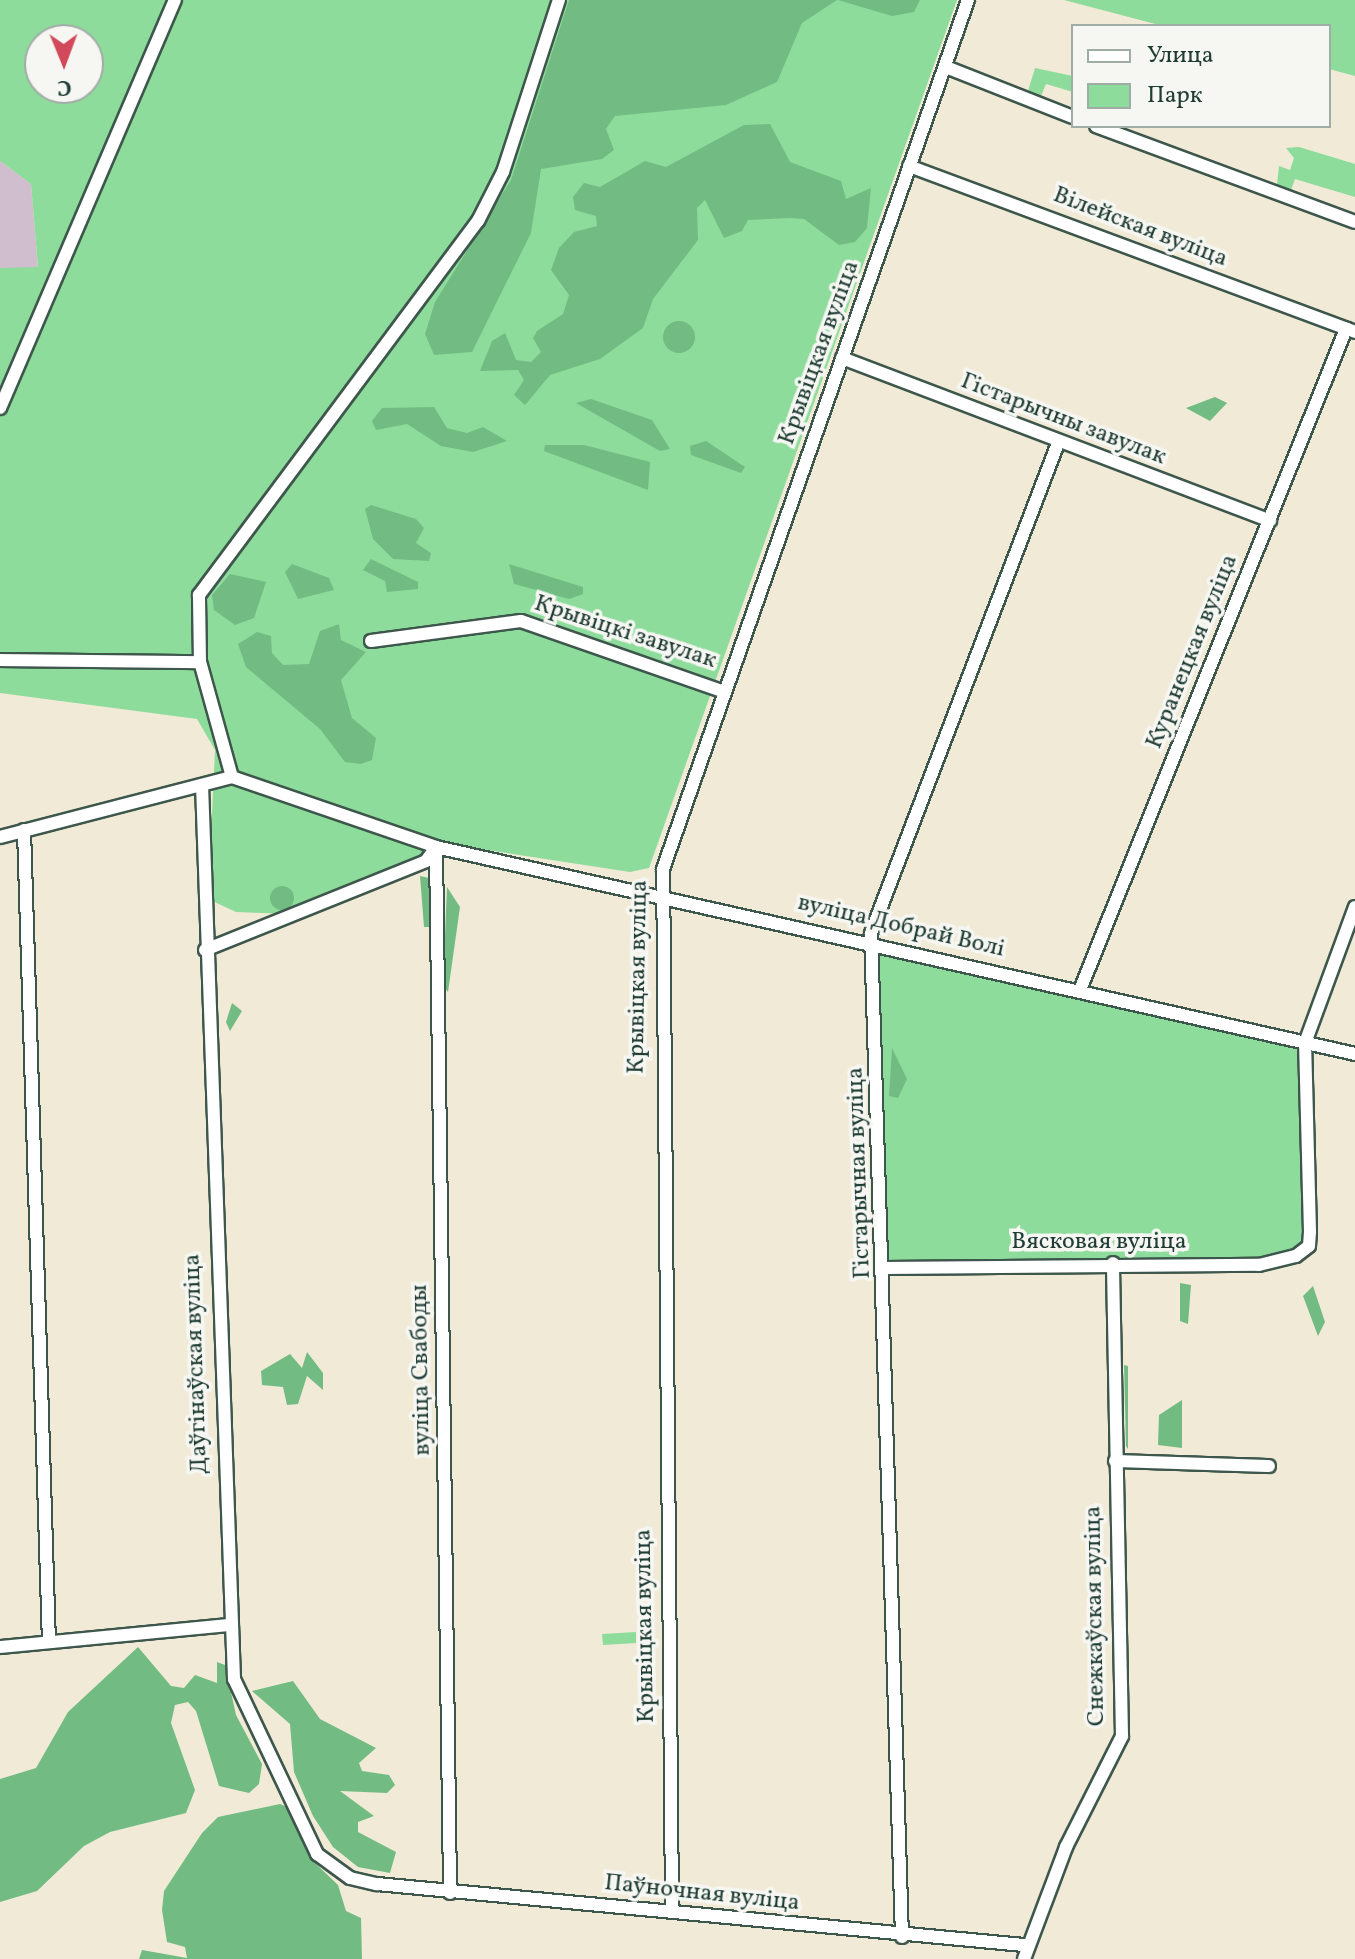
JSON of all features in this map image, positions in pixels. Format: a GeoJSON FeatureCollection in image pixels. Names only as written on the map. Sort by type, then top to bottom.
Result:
{"type":"FeatureCollection","features":[{"type":"Feature","properties":{"kind":"street"},"geometry":{"type":"LineString","coordinates":[[0,408],[175,0]]}},
{"type":"Feature","properties":{"kind":"street"},"geometry":{"type":"LineString","coordinates":[[0,837],[232,777],[200,662],[199,595],[478,221],[503,172],[559,0]]}},
{"type":"Feature","properties":{"kind":"street","name":"Крывіцкая вуліца"},"geometry":{"type":"LineString","coordinates":[[672,1911],[659,895],[722,691],[968,0]]}},
{"type":"Feature","properties":{"kind":"street"},"geometry":{"type":"LineString","coordinates":[[946,67],[1071,116]]}},
{"type":"Feature","properties":{"kind":"street"},"geometry":{"type":"LineString","coordinates":[[1101,128],[1355,222]]}},
{"type":"Feature","properties":{"kind":"street","name":"Вілейская вуліца"},"geometry":{"type":"LineString","coordinates":[[909,166],[1350,330]]}},
{"type":"Feature","properties":{"kind":"street","name":"Куранецкая вуліца"},"geometry":{"type":"LineString","coordinates":[[1080,990],[1350,330]]}},
{"type":"Feature","properties":{"kind":"street","name":"Гістарычны завулак"},"geometry":{"type":"LineString","coordinates":[[842,358],[1058,443],[1270,521]]}},
{"type":"Feature","properties":{"kind":"street","name":"Гістарычная вуліца"},"geometry":{"type":"LineString","coordinates":[[902,1937],[885,1268],[871,933],[1058,443]]}},
{"type":"Feature","properties":{"kind":"street","name":"Крывіцкі завулак"},"geometry":{"type":"LineString","coordinates":[[371,641],[521,621],[722,691]]}},
{"type":"Feature","properties":{"kind":"street"},"geometry":{"type":"LineString","coordinates":[[0,660],[200,662]]}},
{"type":"Feature","properties":{"kind":"street","name":"вуліца Добрай Волі"},"geometry":{"type":"LineString","coordinates":[[232,777],[436,847],[1355,1054]]}},
{"type":"Feature","properties":{"kind":"street","name":"Даўгінаўская вуліца"},"geometry":{"type":"LineString","coordinates":[[202,785],[228,1625],[234,1679],[317,1854],[350,1878],[377,1884]]}},
{"type":"Feature","properties":{"kind":"street"},"geometry":{"type":"LineString","coordinates":[[24,830],[49,1642]]}},
{"type":"Feature","properties":{"kind":"street"},"geometry":{"type":"LineString","coordinates":[[205,950],[352,895],[426,861],[436,847]]}},
{"type":"Feature","properties":{"kind":"street","name":"вуліца Свабоды"},"geometry":{"type":"LineString","coordinates":[[436,847],[450,1893]]}},
{"type":"Feature","properties":{"kind":"street"},"geometry":{"type":"LineString","coordinates":[[1305,1043],[1355,907]]}},
{"type":"Feature","properties":{"kind":"street","name":"Вясковая вуліца"},"geometry":{"type":"LineString","coordinates":[[885,1268],[1113,1263],[1259,1265],[1309,1246],[1305,1043]]}},
{"type":"Feature","properties":{"kind":"street","name":"Снежкаўская вуліца"},"geometry":{"type":"LineString","coordinates":[[1024,1952],[1122,1736],[1113,1263]]}},
{"type":"Feature","properties":{"kind":"street"},"geometry":{"type":"LineString","coordinates":[[1115,1461],[1269,1466]]}},
{"type":"Feature","properties":{"kind":"street"},"geometry":{"type":"LineString","coordinates":[[0,1647],[228,1625]]}},
{"type":"Feature","properties":{"kind":"street","name":"Паўночная вуліца"},"geometry":{"type":"LineString","coordinates":[[377,1884],[672,1911],[1024,1952]]}},
{"type":"Feature","properties":{"kind":"shaded area"},"geometry":{"type":"Polygon","coordinates":[[[0,161],[31,184],[38,268],[0,268],[0,161]]]}},
{"type":"Feature","properties":{"kind":"green space"},"geometry":{"type":"Polygon","coordinates":[[[0,0],[957,0],[649,868],[630,872],[416,839],[436,847],[426,861],[292,914],[236,912],[208,899],[215,750],[197,719],[0,693],[0,268],[38,267],[31,184],[0,161],[0,0]]]}},
{"type":"Feature","properties":{"kind":"green space"},"geometry":{"type":"Polygon","coordinates":[[[569,0],[837,0],[802,23],[777,82],[726,105],[615,116],[606,129],[614,150],[602,159],[541,169],[531,233],[472,352],[434,355],[425,334],[435,302],[511,180],[569,0]]]}},
{"type":"Feature","properties":{"kind":"green space"},"geometry":{"type":"Polygon","coordinates":[[[838,0],[920,0],[914,12],[892,16],[838,0]]]}},
{"type":"Feature","properties":{"kind":"green space"},"geometry":{"type":"Polygon","coordinates":[[[1064,0],[1355,0],[1355,76],[1331,70],[1331,24],[1155,24],[1064,0]]]}},
{"type":"Feature","properties":{"kind":"green space"},"geometry":{"type":"Polygon","coordinates":[[[1035,68],[1071,76],[1071,91],[1046,84],[1041,96],[1028,91],[1035,68]]]}},
{"type":"Feature","properties":{"kind":"green space"},"geometry":{"type":"Polygon","coordinates":[[[770,124],[790,162],[841,181],[846,199],[871,188],[867,228],[855,242],[839,245],[804,219],[790,218],[748,220],[742,231],[724,238],[705,200],[697,208],[698,240],[653,299],[643,328],[600,359],[550,375],[525,405],[514,395],[524,380],[518,370],[480,371],[492,341],[505,333],[516,360],[531,362],[541,352],[533,338],[537,331],[563,314],[569,295],[551,270],[559,248],[574,232],[597,226],[596,216],[575,210],[573,197],[584,183],[600,187],[645,161],[666,167],[744,125],[770,124]]]}},
{"type":"Feature","properties":{"kind":"green space"},"geometry":{"type":"Polygon","coordinates":[[[1299,147],[1355,164],[1355,197],[1295,179],[1291,190],[1277,184],[1279,166],[1290,170],[1294,158],[1286,148],[1299,147]]]}},
{"type":"Feature","properties":{"kind":"green space"},"geometry":{"type":"Polygon","coordinates":[[[679,321],[690,326],[695,337],[690,348],[679,353],[668,348],[663,337],[668,326],[679,321]]]}},
{"type":"Feature","properties":{"kind":"green space"},"geometry":{"type":"Polygon","coordinates":[[[1215,397],[1227,403],[1210,421],[1186,408],[1215,397]]]}},
{"type":"Feature","properties":{"kind":"green space"},"geometry":{"type":"Polygon","coordinates":[[[591,399],[652,420],[670,449],[660,451],[576,403],[591,399]]]}},
{"type":"Feature","properties":{"kind":"green space"},"geometry":{"type":"Polygon","coordinates":[[[434,407],[447,428],[467,433],[483,427],[507,441],[473,452],[441,446],[407,424],[376,430],[372,421],[382,408],[434,407]]]}},
{"type":"Feature","properties":{"kind":"green space"},"geometry":{"type":"Polygon","coordinates":[[[706,441],[745,467],[741,473],[691,455],[690,446],[706,441]]]}},
{"type":"Feature","properties":{"kind":"green space"},"geometry":{"type":"Polygon","coordinates":[[[545,445],[584,445],[650,462],[648,490],[544,451],[545,445]]]}},
{"type":"Feature","properties":{"kind":"green space"},"geometry":{"type":"Polygon","coordinates":[[[371,505],[416,519],[424,528],[416,543],[431,553],[429,561],[393,559],[373,539],[365,509],[371,505]]]}},
{"type":"Feature","properties":{"kind":"green space"},"geometry":{"type":"Polygon","coordinates":[[[371,559],[418,582],[418,589],[387,592],[385,581],[363,570],[371,559]]]}},
{"type":"Feature","properties":{"kind":"green space"},"geometry":{"type":"Polygon","coordinates":[[[292,564],[329,578],[334,590],[298,599],[285,572],[292,564]]]}},
{"type":"Feature","properties":{"kind":"green space"},"geometry":{"type":"Polygon","coordinates":[[[509,564],[583,587],[583,594],[569,599],[514,584],[509,564]]]}},
{"type":"Feature","properties":{"kind":"green space"},"geometry":{"type":"Polygon","coordinates":[[[230,574],[266,582],[254,618],[235,625],[214,610],[212,595],[230,574]]]}},
{"type":"Feature","properties":{"kind":"green space"},"geometry":{"type":"Polygon","coordinates":[[[339,624],[341,640],[366,652],[341,680],[352,718],[376,738],[372,760],[361,764],[345,762],[320,729],[246,667],[238,644],[257,632],[271,636],[272,653],[283,665],[309,664],[320,631],[339,624]]]}},
{"type":"Feature","properties":{"kind":"green space"},"geometry":{"type":"Polygon","coordinates":[[[420,876],[429,878],[431,927],[424,927],[420,876]]]}},
{"type":"Feature","properties":{"kind":"green space"},"geometry":{"type":"Polygon","coordinates":[[[282,886],[291,889],[294,898],[291,907],[282,910],[273,907],[270,898],[273,889],[282,886]]]}},
{"type":"Feature","properties":{"kind":"green space"},"geometry":{"type":"Polygon","coordinates":[[[447,887],[460,907],[448,992],[443,986],[447,887]]]}},
{"type":"Feature","properties":{"kind":"green space"},"geometry":{"type":"Polygon","coordinates":[[[873,946],[1305,1043],[1309,1246],[1286,1259],[885,1268],[873,946]]]}},
{"type":"Feature","properties":{"kind":"green space"},"geometry":{"type":"Polygon","coordinates":[[[232,1003],[242,1011],[230,1031],[226,1022],[232,1003]]]}},
{"type":"Feature","properties":{"kind":"green space"},"geometry":{"type":"Polygon","coordinates":[[[892,1048],[907,1079],[898,1098],[889,1096],[892,1048]]]}},
{"type":"Feature","properties":{"kind":"green space"},"geometry":{"type":"Polygon","coordinates":[[[1180,1283],[1191,1285],[1188,1324],[1180,1321],[1180,1283]]]}},
{"type":"Feature","properties":{"kind":"green space"},"geometry":{"type":"Polygon","coordinates":[[[1313,1286],[1325,1322],[1318,1336],[1303,1296],[1313,1286]]]}},
{"type":"Feature","properties":{"kind":"green space"},"geometry":{"type":"Polygon","coordinates":[[[307,1352],[323,1373],[323,1390],[307,1376],[298,1404],[287,1405],[283,1387],[262,1385],[261,1371],[290,1354],[302,1368],[307,1352]]]}},
{"type":"Feature","properties":{"kind":"green space"},"geometry":{"type":"Polygon","coordinates":[[[1124,1365],[1128,1366],[1128,1449],[1126,1446],[1124,1365]]]}},
{"type":"Feature","properties":{"kind":"green space"},"geometry":{"type":"Polygon","coordinates":[[[1182,1400],[1182,1448],[1158,1445],[1159,1415],[1182,1400]]]}},
{"type":"Feature","properties":{"kind":"green space"},"geometry":{"type":"Polygon","coordinates":[[[636,1632],[636,1643],[603,1645],[602,1634],[636,1632]]]}},
{"type":"Feature","properties":{"kind":"green space"},"geometry":{"type":"Polygon","coordinates":[[[138,1647],[171,1686],[184,1688],[195,1675],[217,1683],[217,1662],[225,1665],[236,1715],[262,1764],[259,1784],[249,1793],[219,1786],[196,1711],[188,1702],[175,1705],[171,1723],[195,1790],[186,1813],[110,1832],[84,1846],[37,1891],[0,1902],[0,1779],[36,1768],[68,1712],[138,1647]]]}},
{"type":"Feature","properties":{"kind":"green space"},"geometry":{"type":"Polygon","coordinates":[[[293,1681],[320,1719],[376,1748],[359,1763],[362,1771],[389,1775],[395,1785],[387,1793],[340,1791],[374,1816],[358,1822],[358,1832],[396,1852],[390,1873],[358,1867],[333,1847],[313,1816],[294,1772],[290,1724],[252,1691],[293,1681]]]}},
{"type":"Feature","properties":{"kind":"green space"},"geometry":{"type":"Polygon","coordinates":[[[280,1804],[290,1808],[314,1862],[338,1885],[346,1911],[361,1918],[362,1959],[139,1959],[142,1950],[187,1958],[185,1947],[167,1942],[162,1910],[164,1891],[202,1833],[218,1817],[280,1804]]]}}]}
